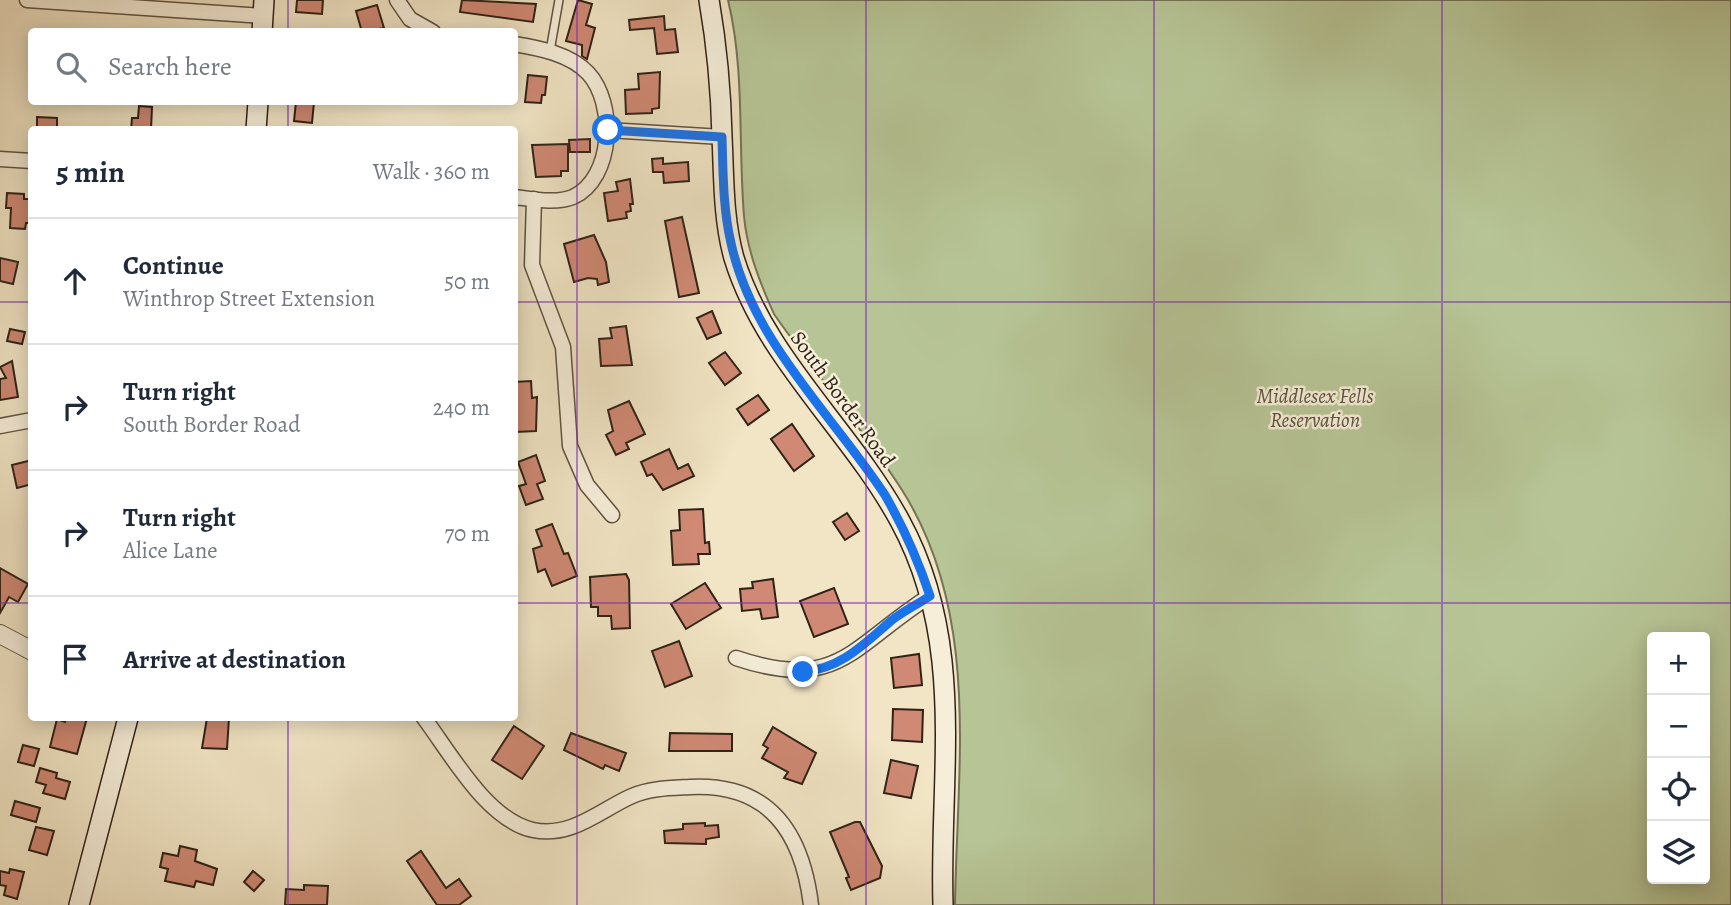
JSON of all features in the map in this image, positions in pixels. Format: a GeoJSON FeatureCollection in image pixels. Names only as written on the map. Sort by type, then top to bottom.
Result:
{"type":"FeatureCollection","features":[{"type":"Feature","properties":{"kind":"main road","name":"South Border Road"},"geometry":{"type":"LineString","coordinates":[[709,0],[717,51],[728,232],[748,295],[774,342],[853,447],[885,495],[914,551],[930,596],[940,635],[946,680],[943,905]]}},
{"type":"Feature","properties":{"kind":"main road"},"geometry":{"type":"LineString","coordinates":[[256,126],[258,105]]}},
{"type":"Feature","properties":{"kind":"main road"},"geometry":{"type":"LineString","coordinates":[[79,905],[127,721]]}},
{"type":"Feature","properties":{"kind":"street"},"geometry":{"type":"LineString","coordinates":[[27,0],[263,16]]}},
{"type":"Feature","properties":{"kind":"street"},"geometry":{"type":"LineString","coordinates":[[397,0],[410,19],[426,28]]}},
{"type":"Feature","properties":{"kind":"street"},"geometry":{"type":"LineString","coordinates":[[518,45],[550,52],[573,61],[589,74],[601,98],[608,130],[602,161],[582,191],[567,199],[518,197]]}},
{"type":"Feature","properties":{"kind":"street"},"geometry":{"type":"LineString","coordinates":[[608,130],[722,137]]}},
{"type":"Feature","properties":{"kind":"street"},"geometry":{"type":"LineString","coordinates":[[0,159],[28,161]]}},
{"type":"Feature","properties":{"kind":"street"},"geometry":{"type":"LineString","coordinates":[[534,199],[532,265],[563,346],[570,446],[587,485],[612,515]]}},
{"type":"Feature","properties":{"kind":"street"},"geometry":{"type":"LineString","coordinates":[[0,426],[28,421]]}},
{"type":"Feature","properties":{"kind":"street"},"geometry":{"type":"LineString","coordinates":[[736,658],[779,670],[822,668],[853,655],[894,618],[930,596]]}},
{"type":"Feature","properties":{"kind":"street"},"geometry":{"type":"LineString","coordinates":[[0,634],[28,649]]}},
{"type":"Feature","properties":{"kind":"street"},"geometry":{"type":"LineString","coordinates":[[426,721],[489,804],[511,822],[533,830],[557,830],[579,825],[633,796],[656,790],[723,787],[760,802],[774,811],[799,851],[811,905]]}},
{"type":"Feature","properties":{"kind":"lane"},"geometry":{"type":"LineString","coordinates":[[550,52],[559,0]]}},
{"type":"Feature","properties":{"kind":"green space","name":"Middlesex Fells Reservation"},"geometry":{"type":"Polygon","coordinates":[[[728,0],[1731,0],[1731,905],[955,905],[959,692],[954,639],[944,588],[927,538],[902,490],[774,314],[759,278],[751,254],[744,216],[737,53],[728,0]]]}},
{"type":"Feature","properties":{"kind":"building"},"geometry":{"type":"Polygon","coordinates":[[[297,0],[323,0],[322,14],[296,12],[297,0]]]}},
{"type":"Feature","properties":{"kind":"building"},"geometry":{"type":"Polygon","coordinates":[[[462,0],[536,4],[533,22],[460,12],[462,0]]]}},
{"type":"Feature","properties":{"kind":"building"},"geometry":{"type":"Polygon","coordinates":[[[578,0],[592,4],[586,25],[595,28],[587,59],[582,56],[582,45],[566,41],[578,0]]]}},
{"type":"Feature","properties":{"kind":"building"},"geometry":{"type":"Polygon","coordinates":[[[377,5],[384,28],[361,28],[356,11],[377,5]]]}},
{"type":"Feature","properties":{"kind":"building"},"geometry":{"type":"Polygon","coordinates":[[[664,16],[665,30],[675,29],[678,52],[657,54],[654,28],[630,30],[629,20],[664,16]]]}},
{"type":"Feature","properties":{"kind":"building"},"geometry":{"type":"Polygon","coordinates":[[[660,72],[659,108],[652,109],[652,113],[626,114],[625,90],[639,89],[638,74],[660,72]]]}},
{"type":"Feature","properties":{"kind":"building"},"geometry":{"type":"Polygon","coordinates":[[[528,75],[547,77],[541,103],[525,102],[528,75]]]}},
{"type":"Feature","properties":{"kind":"building"},"geometry":{"type":"Polygon","coordinates":[[[296,105],[314,105],[312,123],[294,121],[296,105]]]}},
{"type":"Feature","properties":{"kind":"building"},"geometry":{"type":"Polygon","coordinates":[[[139,106],[152,107],[151,126],[131,126],[132,118],[138,118],[139,106]]]}},
{"type":"Feature","properties":{"kind":"building"},"geometry":{"type":"Polygon","coordinates":[[[37,117],[57,118],[57,126],[37,126],[37,117]]]}},
{"type":"Feature","properties":{"kind":"building"},"geometry":{"type":"Polygon","coordinates":[[[590,139],[590,152],[570,152],[569,140],[590,139]]]}},
{"type":"Feature","properties":{"kind":"building"},"geometry":{"type":"Polygon","coordinates":[[[568,144],[568,171],[561,171],[561,176],[536,177],[532,145],[568,144]]]}},
{"type":"Feature","properties":{"kind":"building"},"geometry":{"type":"Polygon","coordinates":[[[663,158],[663,164],[688,162],[689,181],[664,183],[663,172],[653,172],[652,159],[663,158]]]}},
{"type":"Feature","properties":{"kind":"building"},"geometry":{"type":"Polygon","coordinates":[[[630,179],[633,204],[630,204],[631,211],[626,212],[627,218],[608,221],[604,193],[618,191],[616,182],[630,179]]]}},
{"type":"Feature","properties":{"kind":"building"},"geometry":{"type":"Polygon","coordinates":[[[7,193],[24,194],[24,199],[28,199],[28,223],[25,229],[10,228],[11,208],[6,208],[7,193]]]}},
{"type":"Feature","properties":{"kind":"building"},"geometry":{"type":"Polygon","coordinates":[[[682,217],[699,293],[679,297],[665,221],[682,217]]]}},
{"type":"Feature","properties":{"kind":"building"},"geometry":{"type":"Polygon","coordinates":[[[594,235],[606,262],[609,282],[598,285],[597,279],[588,278],[574,282],[564,244],[594,235]]]}},
{"type":"Feature","properties":{"kind":"building"},"geometry":{"type":"Polygon","coordinates":[[[0,258],[18,262],[13,284],[0,281],[0,258]]]}},
{"type":"Feature","properties":{"kind":"building"},"geometry":{"type":"Polygon","coordinates":[[[712,311],[721,333],[707,339],[697,318],[712,311]]]}},
{"type":"Feature","properties":{"kind":"building"},"geometry":{"type":"Polygon","coordinates":[[[626,326],[632,365],[601,366],[599,339],[612,338],[610,328],[626,326]]]}},
{"type":"Feature","properties":{"kind":"building"},"geometry":{"type":"Polygon","coordinates":[[[10,329],[25,332],[22,344],[7,341],[10,329]]]}},
{"type":"Feature","properties":{"kind":"building"},"geometry":{"type":"Polygon","coordinates":[[[725,352],[741,373],[725,385],[709,363],[725,352]]]}},
{"type":"Feature","properties":{"kind":"building"},"geometry":{"type":"Polygon","coordinates":[[[12,361],[18,397],[0,400],[0,379],[6,378],[0,367],[12,361]]]}},
{"type":"Feature","properties":{"kind":"building"},"geometry":{"type":"Polygon","coordinates":[[[531,381],[532,398],[537,397],[536,431],[518,432],[518,382],[531,381]]]}},
{"type":"Feature","properties":{"kind":"building"},"geometry":{"type":"Polygon","coordinates":[[[758,395],[769,410],[748,425],[737,409],[758,395]]]}},
{"type":"Feature","properties":{"kind":"building"},"geometry":{"type":"Polygon","coordinates":[[[629,401],[645,434],[626,443],[629,449],[616,455],[606,435],[613,431],[608,410],[629,401]]]}},
{"type":"Feature","properties":{"kind":"building"},"geometry":{"type":"Polygon","coordinates":[[[792,424],[814,456],[794,471],[771,439],[792,424]]]}},
{"type":"Feature","properties":{"kind":"building"},"geometry":{"type":"Polygon","coordinates":[[[669,449],[678,469],[688,464],[694,476],[663,490],[652,474],[647,476],[641,462],[669,449]]]}},
{"type":"Feature","properties":{"kind":"building"},"geometry":{"type":"Polygon","coordinates":[[[536,455],[545,481],[537,484],[543,499],[526,505],[519,486],[526,484],[518,462],[536,455]]]}},
{"type":"Feature","properties":{"kind":"building"},"geometry":{"type":"Polygon","coordinates":[[[28,461],[28,485],[17,488],[12,465],[28,461]]]}},
{"type":"Feature","properties":{"kind":"building"},"geometry":{"type":"Polygon","coordinates":[[[703,509],[705,543],[709,542],[710,554],[698,554],[699,564],[673,565],[671,531],[680,530],[679,510],[703,509]]]}},
{"type":"Feature","properties":{"kind":"building"},"geometry":{"type":"Polygon","coordinates":[[[847,513],[859,531],[845,540],[833,522],[847,513]]]}},
{"type":"Feature","properties":{"kind":"building"},"geometry":{"type":"Polygon","coordinates":[[[552,524],[564,554],[568,553],[577,576],[552,586],[545,569],[538,572],[533,549],[542,546],[536,530],[552,524]]]}},
{"type":"Feature","properties":{"kind":"building"},"geometry":{"type":"Polygon","coordinates":[[[0,568],[28,584],[18,602],[9,597],[0,613],[0,568]]]}},
{"type":"Feature","properties":{"kind":"building"},"geometry":{"type":"Polygon","coordinates":[[[626,574],[629,580],[630,628],[612,629],[611,616],[598,616],[598,607],[591,607],[590,577],[626,574]]]}},
{"type":"Feature","properties":{"kind":"building"},"geometry":{"type":"Polygon","coordinates":[[[773,579],[778,617],[762,619],[760,609],[742,611],[740,589],[753,588],[752,582],[773,579]]]}},
{"type":"Feature","properties":{"kind":"building"},"geometry":{"type":"Polygon","coordinates":[[[705,583],[721,608],[686,629],[671,604],[705,583]]]}},
{"type":"Feature","properties":{"kind":"building"},"geometry":{"type":"Polygon","coordinates":[[[834,588],[848,624],[814,637],[800,601],[834,588]]]}},
{"type":"Feature","properties":{"kind":"building"},"geometry":{"type":"Polygon","coordinates":[[[679,641],[692,676],[665,687],[652,651],[679,641]]]}},
{"type":"Feature","properties":{"kind":"building"},"geometry":{"type":"Polygon","coordinates":[[[919,654],[922,685],[894,688],[891,658],[919,654]]]}},
{"type":"Feature","properties":{"kind":"building"},"geometry":{"type":"Polygon","coordinates":[[[893,709],[923,710],[922,742],[892,740],[893,709]]]}},
{"type":"Feature","properties":{"kind":"building"},"geometry":{"type":"Polygon","coordinates":[[[56,721],[86,721],[77,754],[50,747],[56,721]]]}},
{"type":"Feature","properties":{"kind":"building"},"geometry":{"type":"Polygon","coordinates":[[[206,721],[229,721],[227,749],[202,748],[206,721]]]}},
{"type":"Feature","properties":{"kind":"building"},"geometry":{"type":"Polygon","coordinates":[[[514,726],[544,746],[522,779],[492,760],[514,726]]]}},
{"type":"Feature","properties":{"kind":"building"},"geometry":{"type":"Polygon","coordinates":[[[773,727],[816,753],[802,784],[784,778],[788,772],[762,758],[768,748],[763,745],[773,727]]]}},
{"type":"Feature","properties":{"kind":"building"},"geometry":{"type":"Polygon","coordinates":[[[571,733],[626,753],[619,771],[605,765],[603,769],[564,750],[571,733]]]}},
{"type":"Feature","properties":{"kind":"building"},"geometry":{"type":"Polygon","coordinates":[[[670,733],[732,734],[732,751],[669,751],[670,733]]]}},
{"type":"Feature","properties":{"kind":"building"},"geometry":{"type":"Polygon","coordinates":[[[23,745],[39,749],[34,766],[18,762],[23,745]]]}},
{"type":"Feature","properties":{"kind":"building"},"geometry":{"type":"Polygon","coordinates":[[[891,760],[918,766],[911,798],[884,793],[891,760]]]}},
{"type":"Feature","properties":{"kind":"building"},"geometry":{"type":"Polygon","coordinates":[[[40,768],[57,773],[56,778],[70,782],[65,799],[43,793],[46,785],[36,782],[40,768]]]}},
{"type":"Feature","properties":{"kind":"building"},"geometry":{"type":"Polygon","coordinates":[[[15,801],[40,808],[36,822],[11,815],[15,801]]]}},
{"type":"Feature","properties":{"kind":"building"},"geometry":{"type":"Polygon","coordinates":[[[860,822],[882,866],[880,878],[851,890],[846,878],[849,877],[830,832],[860,822]]]}},
{"type":"Feature","properties":{"kind":"building"},"geometry":{"type":"Polygon","coordinates":[[[705,823],[705,826],[718,825],[719,837],[706,839],[706,844],[665,843],[664,831],[683,829],[683,824],[705,823]]]}},
{"type":"Feature","properties":{"kind":"building"},"geometry":{"type":"Polygon","coordinates":[[[36,827],[54,831],[47,855],[29,850],[36,827]]]}},
{"type":"Feature","properties":{"kind":"building"},"geometry":{"type":"Polygon","coordinates":[[[180,846],[197,850],[195,861],[217,869],[213,885],[196,881],[194,887],[165,881],[168,869],[160,867],[163,853],[178,856],[180,846]]]}},
{"type":"Feature","properties":{"kind":"building"},"geometry":{"type":"Polygon","coordinates":[[[421,851],[446,888],[459,879],[471,896],[459,905],[437,905],[407,861],[421,851]]]}},
{"type":"Feature","properties":{"kind":"building"},"geometry":{"type":"Polygon","coordinates":[[[10,869],[24,872],[17,899],[4,895],[6,886],[0,885],[0,871],[9,873],[10,869]]]}},
{"type":"Feature","properties":{"kind":"building"},"geometry":{"type":"Polygon","coordinates":[[[253,871],[264,880],[254,891],[244,882],[253,871]]]}},
{"type":"Feature","properties":{"kind":"building"},"geometry":{"type":"Polygon","coordinates":[[[304,885],[328,886],[327,905],[285,905],[286,889],[304,890],[304,885]]]}},
{"type":"Feature","properties":{"kind":"route"},"geometry":{"type":"LineString","coordinates":[[608,130],[700,138],[722,137],[728,232],[734,257],[757,315],[794,371],[853,447],[885,495],[922,572],[930,596],[894,618],[853,655],[829,666],[803,672]]}}]}
